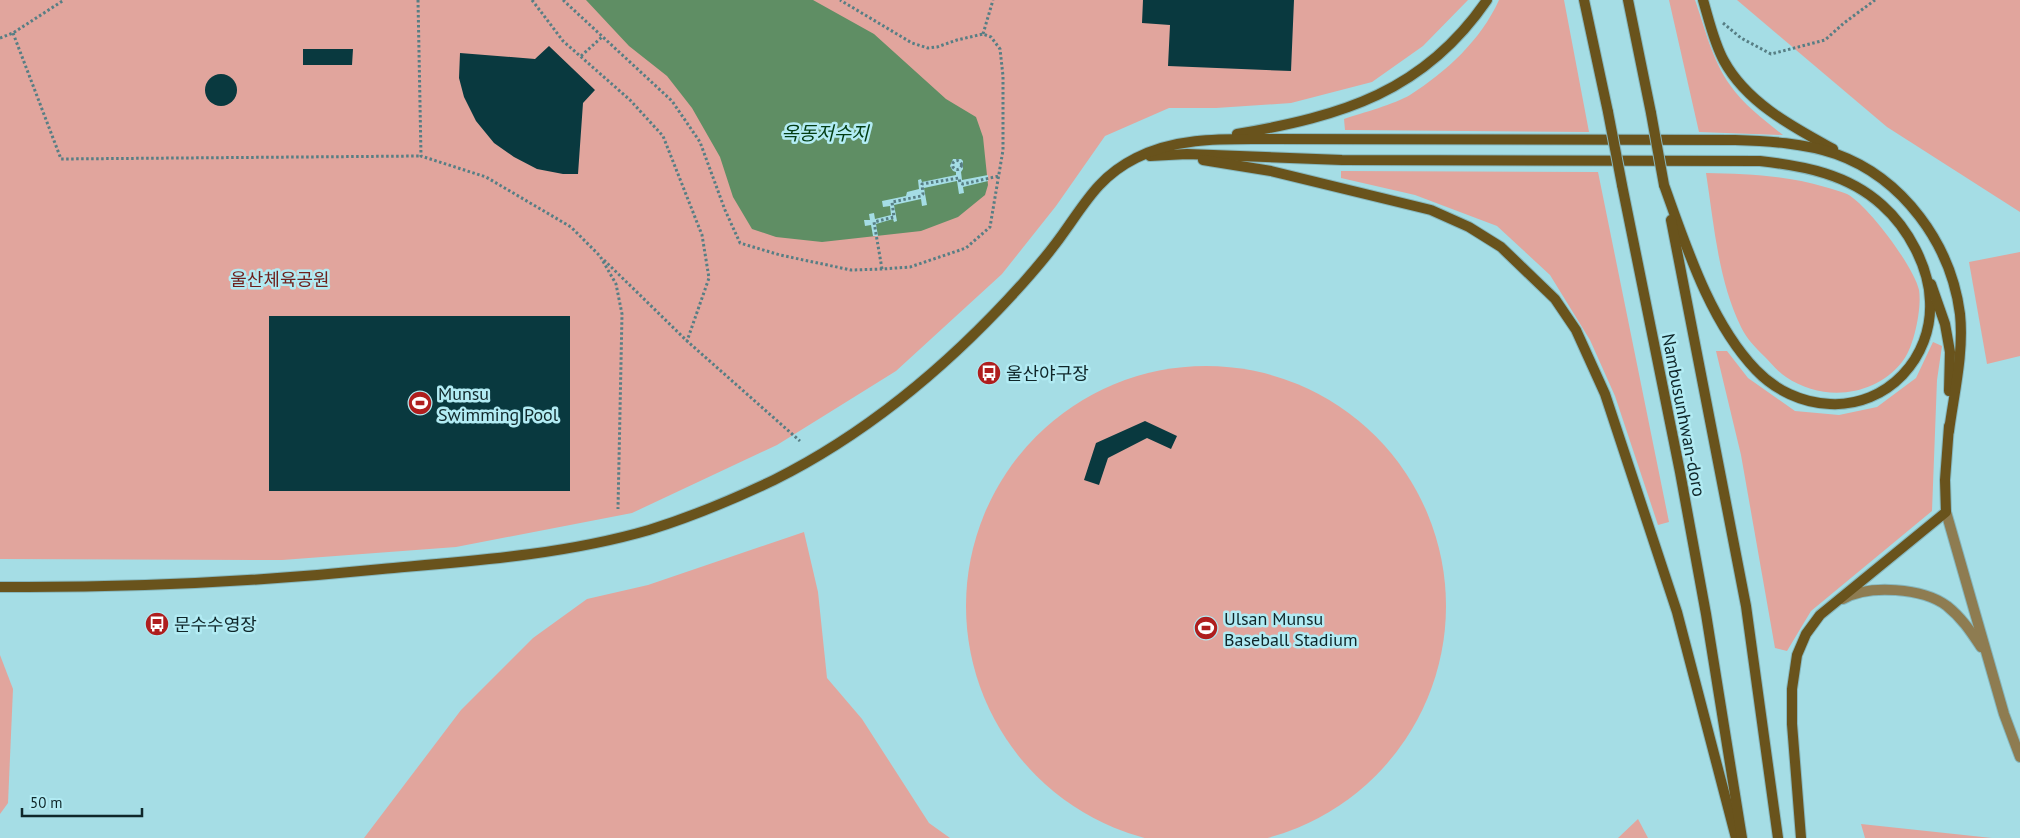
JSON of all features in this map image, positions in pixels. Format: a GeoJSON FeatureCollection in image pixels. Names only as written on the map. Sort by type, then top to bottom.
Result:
{"type":"FeatureCollection","features":[{"type":"Feature","properties":{"kind":"main road"},"geometry":{"type":"LineString","coordinates":[[0,587],[136,586],[232,582],[462,562],[560,550],[649,530],[688,516],[773,480],[805,463],[863,427],[897,402],[932,372],[1021,285],[1051,249],[1087,198],[1108,176],[1135,158],[1164,146],[1293,124],[1352,107],[1380,95],[1399,85],[1441,55],[1475,18],[1487,0]]}},
{"type":"Feature","properties":{"kind":"main road"},"geometry":{"type":"LineString","coordinates":[[1584,0],[1608,112]]}},
{"type":"Feature","properties":{"kind":"main road","name":"Nambusunhwan-doro"},"geometry":{"type":"LineString","coordinates":[[1589,0],[1608,112],[1680,472],[1706,614],[1742,838]]}},
{"type":"Feature","properties":{"kind":"main road","name":"Nambusunhwan-doro"},"geometry":{"type":"LineString","coordinates":[[1628,0],[1746,606],[1778,838]]}},
{"type":"Feature","properties":{"kind":"main road"},"geometry":{"type":"LineString","coordinates":[[1632,0],[1650,113]]}},
{"type":"Feature","properties":{"kind":"main road"},"geometry":{"type":"LineString","coordinates":[[1704,3],[1723,60],[1742,86],[1773,113],[1810,137],[1882,178],[1902,195],[1918,215],[1944,260],[1953,284],[1960,314],[1960,344],[1949,431]]}},
{"type":"Feature","properties":{"kind":"main road"},"geometry":{"type":"LineString","coordinates":[[1197,140],[1762,140],[1813,148],[1836,154],[1862,166]]}},
{"type":"Feature","properties":{"kind":"main road"},"geometry":{"type":"LineString","coordinates":[[1135,158],[1187,154],[1342,160],[1760,161],[1787,164],[1832,175],[1852,184],[1882,205],[1906,233],[1937,296],[1946,324],[1950,352],[1946,512],[1820,615],[1806,634],[1797,655],[1793,681],[1792,724],[1801,838]]}},
{"type":"Feature","properties":{"kind":"main road"},"geometry":{"type":"LineString","coordinates":[[1156,155],[1270,171],[1431,210],[1469,227],[1501,247],[1555,299],[1576,330],[1612,413],[1677,612],[1736,838]]}},
{"type":"Feature","properties":{"kind":"main road"},"geometry":{"type":"LineString","coordinates":[[1664,185],[1684,241],[1702,282],[1730,336],[1756,370],[1770,382],[1800,398],[1818,404],[1861,401],[1881,393],[1897,382],[1910,368],[1926,335],[1930,318],[1930,302],[1923,268]]}},
{"type":"Feature","properties":{"kind":"lane"},"geometry":{"type":"LineString","coordinates":[[1946,512],[1986,655],[2004,714],[2020,757]]}},
{"type":"Feature","properties":{"kind":"lane"},"geometry":{"type":"LineString","coordinates":[[1836,603],[1852,594],[1868,590],[1909,592],[1928,597],[1945,604],[1962,619],[1986,655]]}},
{"type":"Feature","properties":{"kind":"path"},"geometry":{"type":"LineString","coordinates":[[0,38],[13,33],[64,0]]}},
{"type":"Feature","properties":{"kind":"path"},"geometry":{"type":"LineString","coordinates":[[418,0],[421,156]]}},
{"type":"Feature","properties":{"kind":"path"},"geometry":{"type":"LineString","coordinates":[[532,0],[563,41],[630,100],[663,136],[702,235],[709,278],[687,341]]}},
{"type":"Feature","properties":{"kind":"path"},"geometry":{"type":"LineString","coordinates":[[563,0],[672,101],[678,109],[700,142],[725,210],[740,243],[780,255],[851,270],[910,267],[966,248],[990,227],[999,176],[1003,150],[1000,49],[992,37],[983,34],[928,48],[912,43],[840,0]]}},
{"type":"Feature","properties":{"kind":"path"},"geometry":{"type":"LineString","coordinates":[[983,34],[993,0]]}},
{"type":"Feature","properties":{"kind":"path"},"geometry":{"type":"LineString","coordinates":[[1704,3],[1741,38],[1771,54],[1825,40],[1844,22],[1875,0]]}},
{"type":"Feature","properties":{"kind":"path"},"geometry":{"type":"LineString","coordinates":[[13,33],[60,158],[421,156],[486,177],[571,227],[687,341],[800,441]]}},
{"type":"Feature","properties":{"kind":"path"},"geometry":{"type":"LineString","coordinates":[[581,56],[602,37]]}},
{"type":"Feature","properties":{"kind":"path"},"geometry":{"type":"LineString","coordinates":[[958,169],[960,183],[963,184],[999,176]]}},
{"type":"Feature","properties":{"kind":"path"},"geometry":{"type":"LineString","coordinates":[[882,269],[874,221],[894,217],[891,203],[921,196],[922,184],[959,178]]}},
{"type":"Feature","properties":{"kind":"path"},"geometry":{"type":"LineString","coordinates":[[600,256],[616,284],[622,314],[618,509]]}},
{"type":"Feature","properties":{"kind":"green space","name":"울산체육공원"},"geometry":{"type":"Polygon","coordinates":[[[0,0],[1468,0],[1423,46],[1372,82],[1291,103],[1216,108],[1169,108],[1105,136],[1056,206],[1002,274],[896,371],[777,445],[632,513],[456,547],[282,560],[0,559],[0,0]]]}},
{"type":"Feature","properties":{"kind":"green space"},"geometry":{"type":"Polygon","coordinates":[[[1499,0],[1564,0],[1589,132],[1345,130],[1344,119],[1404,98],[1437,76],[1472,42],[1483,28],[1499,0]]]}},
{"type":"Feature","properties":{"kind":"green space"},"geometry":{"type":"Polygon","coordinates":[[[1669,0],[1695,0],[1718,65],[1730,85],[1748,106],[1783,135],[1699,132],[1669,0]]]}},
{"type":"Feature","properties":{"kind":"green space"},"geometry":{"type":"Polygon","coordinates":[[[1737,0],[2020,0],[2020,212],[1887,127],[1737,0]]]}},
{"type":"Feature","properties":{"kind":"green space"},"geometry":{"type":"Polygon","coordinates":[[[1341,171],[1598,172],[1669,522],[1658,525],[1615,396],[1590,340],[1550,275],[1497,226],[1415,195],[1341,178],[1341,171]]]}},
{"type":"Feature","properties":{"kind":"green space"},"geometry":{"type":"Polygon","coordinates":[[[1706,173],[1766,176],[1810,183],[1836,190],[1856,200],[1878,223],[1909,267],[1919,290],[1920,298],[1916,328],[1910,347],[1902,362],[1890,374],[1877,383],[1863,389],[1847,392],[1816,390],[1800,385],[1783,375],[1755,346],[1741,327],[1727,290],[1718,252],[1706,173]]]}},
{"type":"Feature","properties":{"kind":"green space"},"geometry":{"type":"Polygon","coordinates":[[[2020,252],[2020,356],[1987,364],[1969,262],[2020,252]]]}},
{"type":"Feature","properties":{"kind":"green space"},"geometry":{"type":"Polygon","coordinates":[[[1933,342],[1942,346],[1937,380],[1932,511],[1811,611],[1787,651],[1775,648],[1741,455],[1716,351],[1727,351],[1748,378],[1795,411],[1839,415],[1877,407],[1916,378],[1933,342]]]}},
{"type":"Feature","properties":{"kind":"green space","name":"Ulsan Munsu Baseball Stadium"},"geometry":{"type":"Polygon","coordinates":[[[1206,366],[1253,371],[1298,385],[1339,407],[1375,437],[1405,473],[1427,514],[1441,559],[1446,606],[1441,653],[1427,698],[1405,739],[1375,775],[1339,805],[1298,827],[1253,841],[1206,846],[1159,841],[1114,827],[1073,805],[1037,775],[1007,739],[985,698],[971,653],[966,606],[971,559],[985,514],[1007,473],[1037,437],[1073,407],[1114,385],[1159,371],[1206,366]]]}},
{"type":"Feature","properties":{"kind":"green space"},"geometry":{"type":"Polygon","coordinates":[[[804,532],[818,592],[827,678],[862,719],[929,823],[950,838],[364,838],[461,710],[533,638],[587,599],[648,585],[804,532]]]}},
{"type":"Feature","properties":{"kind":"green space"},"geometry":{"type":"Polygon","coordinates":[[[0,655],[13,689],[8,803],[0,814],[0,655]]]}},
{"type":"Feature","properties":{"kind":"green space"},"geometry":{"type":"Polygon","coordinates":[[[1638,819],[1648,838],[1618,838],[1638,819]]]}},
{"type":"Feature","properties":{"kind":"green space"},"geometry":{"type":"Polygon","coordinates":[[[1861,824],[1992,838],[1865,838],[1861,824]]]}},
{"type":"Feature","properties":{"kind":"water","name":"옥동저수지"},"geometry":{"type":"Polygon","coordinates":[[[586,0],[813,0],[874,34],[946,99],[976,117],[983,137],[988,185],[985,195],[958,217],[921,231],[822,242],[776,237],[752,229],[733,197],[720,157],[692,108],[667,76],[629,46],[586,0]]]}},
{"type":"Feature","properties":{"kind":"pier"},"geometry":{"type":"Polygon","coordinates":[[[953,159],[961,159],[963,161],[962,180],[988,175],[988,181],[963,187],[964,193],[959,194],[957,181],[924,188],[927,205],[922,206],[921,199],[894,205],[897,221],[894,222],[893,219],[876,224],[878,236],[873,236],[871,225],[865,226],[864,220],[870,220],[869,214],[874,213],[875,219],[891,215],[890,206],[883,207],[882,201],[906,196],[907,192],[919,189],[918,180],[921,179],[922,182],[956,175],[956,172],[950,166],[953,159]]]}},
{"type":"Feature","properties":{"kind":"building"},"geometry":{"type":"Polygon","coordinates":[[[1143,0],[1294,0],[1291,71],[1168,66],[1170,25],[1142,23],[1143,0]]]}},
{"type":"Feature","properties":{"kind":"building"},"geometry":{"type":"Polygon","coordinates":[[[549,46],[595,90],[583,103],[578,174],[563,174],[537,169],[514,157],[494,143],[476,121],[464,97],[459,78],[460,53],[535,59],[549,46]]]}},
{"type":"Feature","properties":{"kind":"building"},"geometry":{"type":"Polygon","coordinates":[[[303,49],[353,49],[352,65],[303,65],[303,49]]]}},
{"type":"Feature","properties":{"kind":"building"},"geometry":{"type":"Polygon","coordinates":[[[221,74],[227,75],[232,79],[236,84],[236,96],[232,101],[227,105],[221,106],[215,105],[210,101],[206,96],[205,90],[206,84],[210,79],[215,75],[221,74]]]}},
{"type":"Feature","properties":{"kind":"building","name":"Munsu Swimming Pool"},"geometry":{"type":"Polygon","coordinates":[[[269,316],[570,316],[570,491],[269,491],[269,316]]]}},
{"type":"Feature","properties":{"kind":"building"},"geometry":{"type":"Polygon","coordinates":[[[1145,421],[1177,436],[1171,449],[1147,438],[1108,458],[1099,485],[1084,480],[1096,443],[1145,421]]]}},
{"type":"Feature","properties":{"kind":"place","name":"울산야구장"},"geometry":{"type":"Point","coordinates":[989,373]}},
{"type":"Feature","properties":{"kind":"place","name":"Munsu Swimming Pool"},"geometry":{"type":"Point","coordinates":[420,403]}},
{"type":"Feature","properties":{"kind":"place","name":"문수수영장"},"geometry":{"type":"Point","coordinates":[157,624]}},
{"type":"Feature","properties":{"kind":"place","name":"Ulsan Munsu Baseball Stadium"},"geometry":{"type":"Point","coordinates":[1206,628]}}]}
